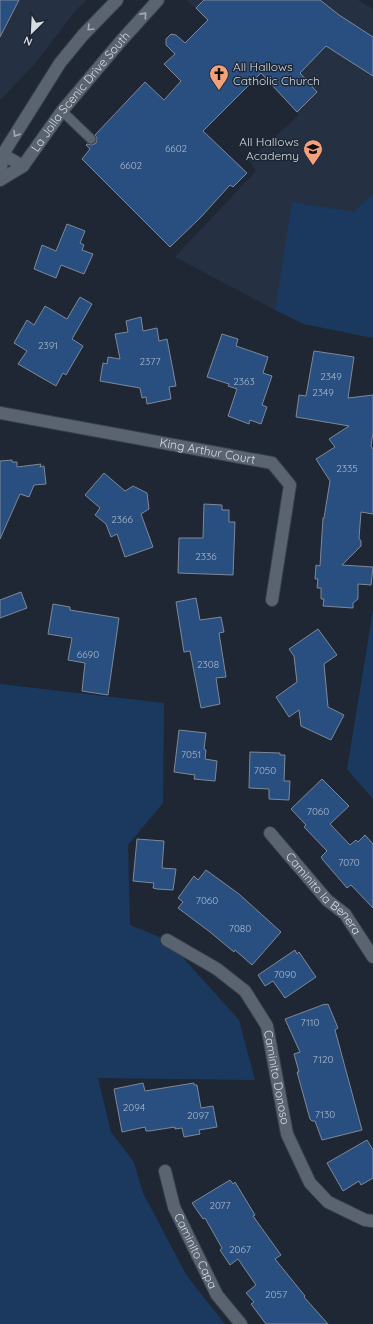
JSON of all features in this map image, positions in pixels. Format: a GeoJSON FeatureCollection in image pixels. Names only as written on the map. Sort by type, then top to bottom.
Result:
{"type":"FeatureCollection","features":[{"type":"Feature","properties":{"kind":"street","name":"La Jolla Scenic Drive South"},"geometry":{"type":"LineString","coordinates":[[0,176],[1,154],[60,64],[83,35],[117,0]]}},
{"type":"Feature","properties":{"kind":"street","name":"La Jolla Scenic Drive South"},"geometry":{"type":"LineString","coordinates":[[0,180],[23,166],[62,111],[120,42],[158,0]]}},
{"type":"Feature","properties":{"kind":"street"},"geometry":{"type":"LineString","coordinates":[[1,154],[23,166]]}},
{"type":"Feature","properties":{"kind":"street","name":"King Arthur Court"},"geometry":{"type":"LineString","coordinates":[[0,413],[272,463],[290,485],[272,600]]}},
{"type":"Feature","properties":{"kind":"street","name":"Caminito la Benera"},"geometry":{"type":"LineString","coordinates":[[270,833],[328,900],[345,914],[373,957]]}},
{"type":"Feature","properties":{"kind":"street","name":"Caminito Donoso"},"geometry":{"type":"LineString","coordinates":[[167,940],[217,969],[245,991],[267,1026],[287,1134],[310,1183],[328,1202],[365,1220],[373,1221]]}},
{"type":"Feature","properties":{"kind":"street","name":"Caminito Capa"},"geometry":{"type":"LineString","coordinates":[[165,1171],[174,1207],[216,1295],[241,1324]]}},
{"type":"Feature","properties":{"kind":"lane"},"geometry":{"type":"LineString","coordinates":[[62,111],[91,139]]}},
{"type":"Feature","properties":{"kind":"shaded area"},"geometry":{"type":"Polygon","coordinates":[[[0,0],[87,0],[76,10],[34,65],[0,100],[0,0]]]}},
{"type":"Feature","properties":{"kind":"shaded area","name":"All Hallows Academy"},"geometry":{"type":"Polygon","coordinates":[[[187,0],[358,0],[373,9],[373,338],[304,324],[175,257],[256,171],[249,160],[299,115],[261,76],[264,73],[247,62],[187,0]]]}},
{"type":"Feature","properties":{"kind":"shaded area"},"geometry":{"type":"Polygon","coordinates":[[[373,195],[373,338],[304,324],[275,310],[292,202],[353,212],[373,195]]]}},
{"type":"Feature","properties":{"kind":"shaded area"},"geometry":{"type":"Polygon","coordinates":[[[373,610],[373,799],[347,769],[373,610]]]}},
{"type":"Feature","properties":{"kind":"shaded area"},"geometry":{"type":"Polygon","coordinates":[[[0,684],[164,703],[163,803],[128,845],[130,925],[167,940],[239,1020],[255,1080],[98,1078],[111,1132],[134,1162],[143,1193],[187,1276],[225,1324],[0,1324],[0,684]]]}},
{"type":"Feature","properties":{"kind":"building"},"geometry":{"type":"Polygon","coordinates":[[[0,0],[19,0],[0,37],[0,0]]]}},
{"type":"Feature","properties":{"kind":"building"},"geometry":{"type":"Polygon","coordinates":[[[204,0],[320,0],[339,15],[373,37],[373,76],[326,46],[300,73],[317,92],[297,112],[261,73],[203,131],[247,173],[233,187],[230,185],[201,217],[170,247],[82,159],[90,149],[86,145],[96,143],[97,138],[95,135],[145,82],[164,100],[181,81],[164,64],[175,54],[166,45],[166,39],[171,34],[176,35],[185,43],[208,20],[196,8],[204,0]]]}},
{"type":"Feature","properties":{"kind":"building"},"geometry":{"type":"Polygon","coordinates":[[[67,224],[85,231],[80,243],[84,245],[82,250],[93,254],[84,274],[61,265],[56,278],[34,269],[42,245],[56,251],[67,224]]]}},
{"type":"Feature","properties":{"kind":"building"},"geometry":{"type":"Polygon","coordinates":[[[80,297],[92,304],[72,339],[83,346],[66,375],[63,373],[56,386],[18,364],[27,351],[14,343],[27,320],[34,325],[45,306],[67,319],[80,297]]]}},
{"type":"Feature","properties":{"kind":"building"},"geometry":{"type":"Polygon","coordinates":[[[141,317],[143,331],[157,328],[159,341],[167,339],[176,386],[169,387],[171,399],[147,404],[146,397],[142,398],[140,388],[100,381],[103,363],[107,364],[108,357],[120,359],[115,334],[128,332],[126,321],[141,317]]]}},
{"type":"Feature","properties":{"kind":"building"},"geometry":{"type":"Polygon","coordinates":[[[222,334],[238,339],[236,346],[268,357],[263,373],[272,376],[262,405],[267,407],[261,424],[250,420],[249,424],[228,416],[237,389],[228,386],[229,384],[207,377],[222,334]]]}},
{"type":"Feature","properties":{"kind":"building"},"geometry":{"type":"Polygon","coordinates":[[[314,351],[354,357],[348,398],[373,395],[373,433],[371,446],[373,449],[373,514],[361,512],[359,538],[361,541],[361,546],[342,565],[373,567],[371,585],[358,584],[358,599],[353,603],[353,608],[323,606],[324,599],[321,599],[321,588],[317,588],[318,579],[315,579],[316,565],[320,566],[323,518],[330,481],[316,459],[335,447],[329,439],[349,426],[296,417],[299,395],[306,396],[314,351]]]}},
{"type":"Feature","properties":{"kind":"building"},"geometry":{"type":"Polygon","coordinates":[[[12,460],[12,462],[17,462],[17,467],[41,464],[40,467],[44,466],[46,484],[34,485],[29,497],[20,494],[0,539],[0,461],[12,460]]]}},
{"type":"Feature","properties":{"kind":"building"},"geometry":{"type":"Polygon","coordinates":[[[104,473],[125,491],[133,486],[147,493],[149,509],[141,514],[153,547],[125,557],[117,534],[111,537],[106,524],[95,515],[100,508],[85,495],[104,473]]]}},
{"type":"Feature","properties":{"kind":"building"},"geometry":{"type":"Polygon","coordinates":[[[204,504],[222,505],[222,510],[229,510],[229,522],[235,522],[233,575],[178,573],[179,538],[203,538],[204,504]]]}},
{"type":"Feature","properties":{"kind":"building"},"geometry":{"type":"Polygon","coordinates":[[[21,592],[27,608],[0,618],[0,600],[21,592]]]}},
{"type":"Feature","properties":{"kind":"building"},"geometry":{"type":"Polygon","coordinates":[[[196,598],[200,620],[221,617],[224,632],[219,633],[226,677],[216,678],[220,704],[201,708],[190,651],[184,652],[176,602],[196,598]]]}},
{"type":"Feature","properties":{"kind":"building"},"geometry":{"type":"Polygon","coordinates":[[[53,604],[70,607],[70,610],[119,618],[108,695],[82,691],[85,663],[68,660],[72,638],[48,634],[53,604]]]}},
{"type":"Feature","properties":{"kind":"building"},"geometry":{"type":"Polygon","coordinates":[[[318,629],[337,655],[324,664],[328,707],[344,715],[331,740],[301,726],[299,710],[289,717],[276,697],[297,682],[294,656],[289,649],[318,629]]]}},
{"type":"Feature","properties":{"kind":"building"},"geometry":{"type":"Polygon","coordinates":[[[179,730],[206,733],[204,749],[206,750],[205,759],[217,761],[215,781],[194,779],[195,775],[174,772],[179,730]]]}},
{"type":"Feature","properties":{"kind":"building"},"geometry":{"type":"Polygon","coordinates":[[[250,752],[280,753],[280,755],[285,755],[284,781],[290,781],[289,800],[269,799],[269,789],[249,788],[250,752]]]}},
{"type":"Feature","properties":{"kind":"building"},"geometry":{"type":"Polygon","coordinates":[[[322,779],[349,806],[330,824],[350,845],[356,840],[358,842],[365,835],[373,844],[373,908],[351,885],[347,888],[323,860],[321,857],[327,851],[304,827],[306,825],[291,809],[322,779]]]}},
{"type":"Feature","properties":{"kind":"building"},"geometry":{"type":"Polygon","coordinates":[[[137,839],[164,841],[162,868],[176,869],[173,890],[153,888],[154,883],[133,881],[137,839]]]}},
{"type":"Feature","properties":{"kind":"building"},"geometry":{"type":"Polygon","coordinates":[[[206,870],[239,894],[281,932],[252,965],[235,950],[234,952],[178,908],[183,902],[178,898],[194,876],[198,880],[206,870]]]}},
{"type":"Feature","properties":{"kind":"building"},"geometry":{"type":"Polygon","coordinates":[[[295,950],[297,954],[299,952],[316,977],[285,998],[273,981],[265,986],[258,975],[295,950]]]}},
{"type":"Feature","properties":{"kind":"building"},"geometry":{"type":"Polygon","coordinates":[[[328,1004],[338,1028],[335,1030],[362,1130],[322,1140],[315,1121],[310,1119],[297,1072],[299,1072],[294,1054],[300,1052],[285,1019],[328,1004]]]}},
{"type":"Feature","properties":{"kind":"building"},"geometry":{"type":"Polygon","coordinates":[[[143,1083],[145,1091],[194,1083],[194,1085],[197,1085],[201,1108],[213,1106],[217,1127],[199,1130],[200,1134],[184,1137],[182,1128],[175,1129],[175,1127],[146,1131],[145,1127],[122,1132],[114,1089],[143,1083]]]}},
{"type":"Feature","properties":{"kind":"building"},"geometry":{"type":"Polygon","coordinates":[[[367,1140],[373,1150],[373,1178],[361,1185],[359,1181],[343,1191],[327,1163],[367,1140]]]}},
{"type":"Feature","properties":{"kind":"building"},"geometry":{"type":"Polygon","coordinates":[[[230,1180],[233,1184],[235,1182],[255,1215],[253,1216],[281,1255],[275,1259],[305,1296],[304,1297],[328,1324],[266,1324],[251,1304],[254,1302],[246,1293],[256,1285],[238,1259],[230,1265],[220,1250],[222,1248],[205,1218],[203,1219],[192,1203],[230,1180]]]}},
{"type":"Feature","properties":{"kind":"place","name":"All Hallows Catholic Church"},"geometry":{"type":"Point","coordinates":[219,91]}},
{"type":"Feature","properties":{"kind":"place","name":"All Hallows Academy"},"geometry":{"type":"Point","coordinates":[313,166]}}]}
